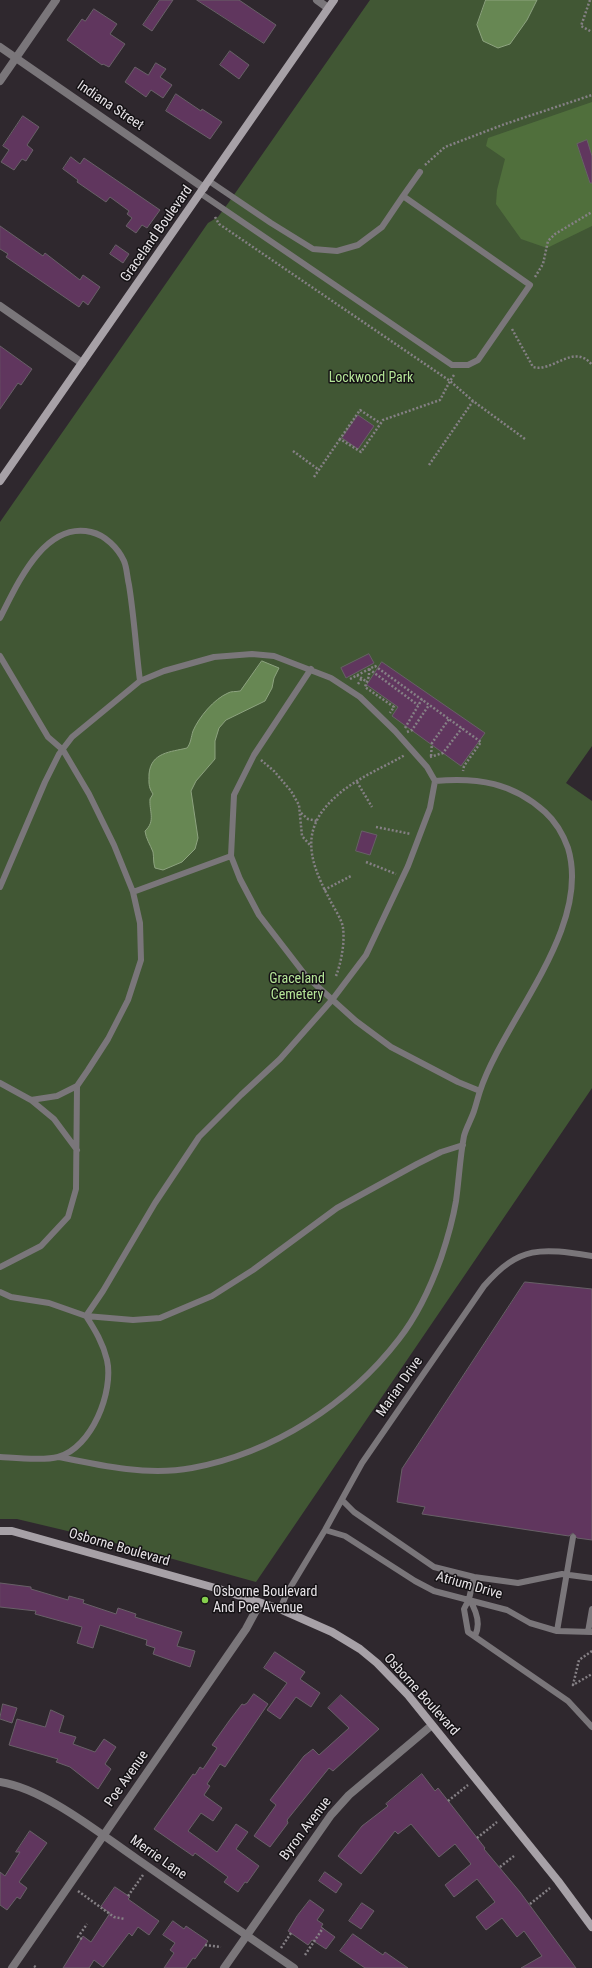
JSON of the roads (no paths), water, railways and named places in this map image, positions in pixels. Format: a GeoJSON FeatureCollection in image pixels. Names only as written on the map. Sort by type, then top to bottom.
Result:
{"type":"FeatureCollection","features":[{"type":"Feature","properties":{"kind":"street"},"geometry":{"type":"LineString","coordinates":[[0,81],[56,0]]}},
{"type":"Feature","properties":{"kind":"street"},"geometry":{"type":"LineString","coordinates":[[317,0],[328,8]]}},
{"type":"Feature","properties":{"kind":"street","name":"Graceland Boulevard"},"geometry":{"type":"LineString","coordinates":[[0,481],[334,0]]}},
{"type":"Feature","properties":{"kind":"street","name":"Indiana Street"},"geometry":{"type":"LineString","coordinates":[[0,47],[205,187]]}},
{"type":"Feature","properties":{"kind":"street"},"geometry":{"type":"LineString","coordinates":[[0,306],[82,363]]}},
{"type":"Feature","properties":{"kind":"street","name":"Osborne Boulevard"},"geometry":{"type":"LineString","coordinates":[[0,1531],[12,1531],[219,1589],[280,1609],[312,1622],[360,1649],[393,1679],[432,1725],[558,1881],[592,1927]]}},
{"type":"Feature","properties":{"kind":"street","name":"Poe Avenue"},"geometry":{"type":"LineString","coordinates":[[12,1968],[246,1629],[260,1603]]}},
{"type":"Feature","properties":{"kind":"street","name":"Byron Avenue"},"geometry":{"type":"LineString","coordinates":[[224,1968],[312,1841],[349,1795],[432,1725]]}},
{"type":"Feature","properties":{"kind":"street","name":"Merrie Lane"},"geometry":{"type":"LineString","coordinates":[[0,1782],[21,1787],[45,1798],[104,1836],[294,1968]]}},
{"type":"Feature","properties":{"kind":"lane"},"geometry":{"type":"LineString","coordinates":[[205,187],[271,223],[314,249],[338,251],[358,244],[382,226],[420,172]]}},
{"type":"Feature","properties":{"kind":"lane"},"geometry":{"type":"LineString","coordinates":[[205,187],[452,365],[468,365],[478,360],[530,285],[403,196]]}},
{"type":"Feature","properties":{"kind":"lane"},"geometry":{"type":"LineString","coordinates":[[0,618],[22,577],[46,545],[63,534],[80,529],[96,533],[114,545],[124,562],[130,596],[140,681]]}},
{"type":"Feature","properties":{"kind":"lane"},"geometry":{"type":"LineString","coordinates":[[0,887],[44,782],[72,737],[140,681],[164,671],[214,657],[252,654],[274,656],[331,678],[360,697],[427,766],[435,781],[430,808],[404,877],[366,955],[344,986],[280,1059],[240,1095],[199,1137],[155,1203],[103,1292],[86,1316]]}},
{"type":"Feature","properties":{"kind":"lane"},"geometry":{"type":"LineString","coordinates":[[0,656],[48,737],[63,750],[89,794],[114,845],[133,892],[140,923],[141,960],[128,1000],[108,1039],[77,1086],[57,1096],[31,1100]]}},
{"type":"Feature","properties":{"kind":"lane"},"geometry":{"type":"LineString","coordinates":[[311,669],[254,755],[234,795],[231,856],[240,879],[259,915],[306,976],[332,1000],[356,1021],[391,1047],[458,1082],[480,1091]]}},
{"type":"Feature","properties":{"kind":"lane"},"geometry":{"type":"LineString","coordinates":[[0,1457],[59,1457],[140,1471],[191,1468],[234,1456],[267,1442],[306,1422],[346,1395],[400,1338],[426,1294],[441,1257],[456,1204],[464,1134],[474,1112],[480,1091],[504,1042],[525,1007],[563,929],[570,906],[572,883],[571,859],[564,838],[553,818],[531,799],[508,787],[482,781],[435,781]]}},
{"type":"Feature","properties":{"kind":"lane"},"geometry":{"type":"LineString","coordinates":[[133,892],[231,856]]}},
{"type":"Feature","properties":{"kind":"lane"},"geometry":{"type":"LineString","coordinates":[[0,1083],[31,1100],[54,1119],[77,1150]]}},
{"type":"Feature","properties":{"kind":"lane"},"geometry":{"type":"LineString","coordinates":[[0,1267],[41,1246],[68,1217],[76,1188],[77,1086]]}},
{"type":"Feature","properties":{"kind":"lane"},"geometry":{"type":"LineString","coordinates":[[0,1292],[11,1297],[50,1303],[86,1316],[133,1320],[160,1318],[212,1296],[253,1270],[337,1208],[423,1161],[463,1145]]}},
{"type":"Feature","properties":{"kind":"lane","name":"Marian Drive"},"geometry":{"type":"LineString","coordinates":[[280,1609],[287,1593],[325,1530],[362,1463],[484,1286],[499,1269],[515,1258],[534,1251],[556,1250],[592,1256]]}},
{"type":"Feature","properties":{"kind":"lane"},"geometry":{"type":"LineString","coordinates":[[59,1457],[82,1443],[100,1417],[106,1389],[108,1362],[100,1338],[86,1316]]}},
{"type":"Feature","properties":{"kind":"lane","name":"Atrium Drive"},"geometry":{"type":"LineString","coordinates":[[342,1500],[354,1512],[434,1567],[474,1576],[518,1583],[554,1574],[567,1574],[592,1578]]}},
{"type":"Feature","properties":{"kind":"lane","name":"Atrium Drive"},"geometry":{"type":"LineString","coordinates":[[325,1530],[345,1536],[415,1581],[434,1590],[508,1610],[530,1623],[557,1631],[590,1632]]}},
{"type":"Feature","properties":{"kind":"lane"},"geometry":{"type":"LineString","coordinates":[[557,1631],[573,1537]]}},
{"type":"Feature","properties":{"kind":"lane"},"geometry":{"type":"LineString","coordinates":[[474,1576],[469,1600],[464,1609],[468,1632],[568,1701],[592,1726]]}},
{"type":"Feature","properties":{"kind":"lane"},"geometry":{"type":"LineString","coordinates":[[469,1600],[475,1609],[479,1629],[475,1636]]}},
{"type":"Feature","properties":{"kind":"lane"},"geometry":{"type":"LineString","coordinates":[[590,1632],[592,1609]]}},
{"type":"Feature","properties":{"kind":"place","name":"Osborne Boulevard And Poe Avenue"},"geometry":{"type":"Point","coordinates":[205,1600]}},
{"type":"Feature","properties":{"kind":"park label","name":"Lockwood Park"},"geometry":{"type":"Point","coordinates":[371,378]}},
{"type":"Feature","properties":{"kind":"park label","name":"Graceland Cemetery"},"geometry":{"type":"Point","coordinates":[297,988]}}]}
